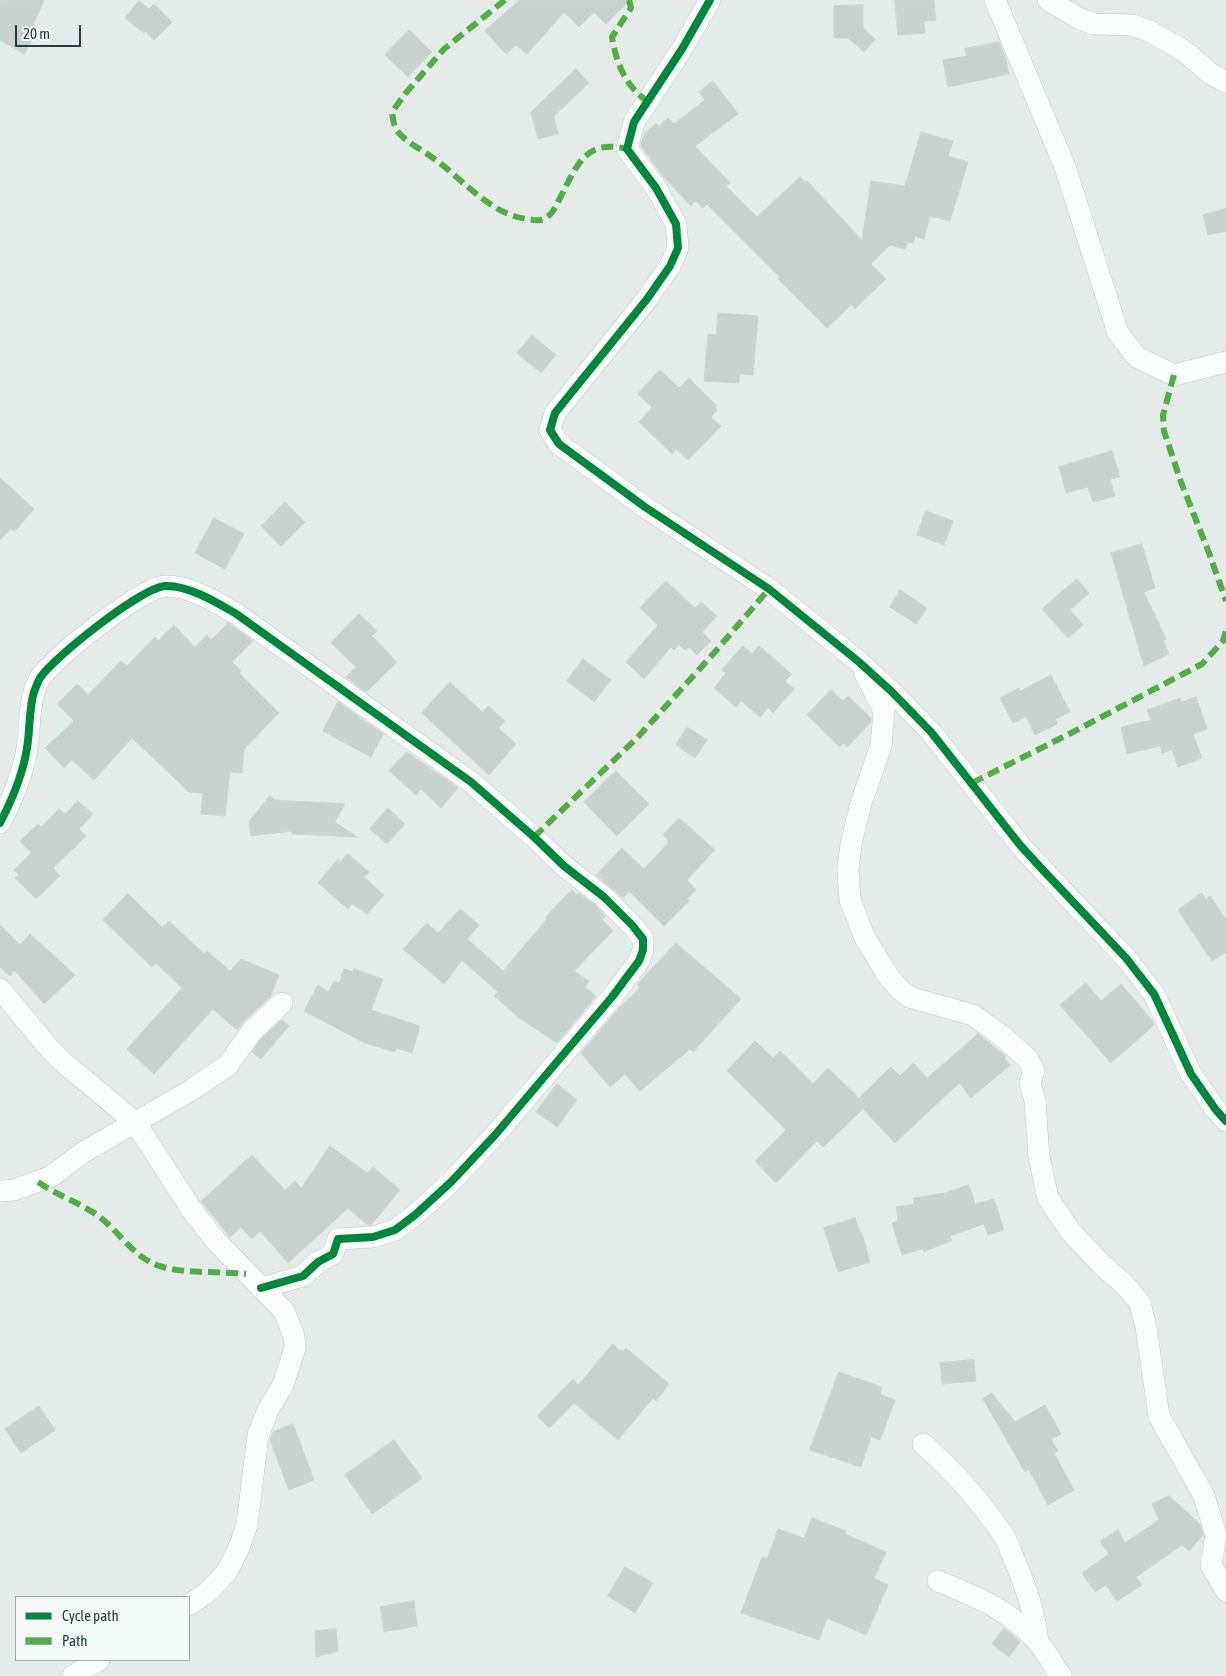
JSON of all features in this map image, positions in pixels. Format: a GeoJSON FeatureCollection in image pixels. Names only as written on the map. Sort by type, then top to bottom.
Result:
{"type":"FeatureCollection","features":[{"type":"Feature","properties":{"kind":"street"},"geometry":{"type":"LineString","coordinates":[[710,0],[682,50],[634,122],[627,149],[656,188],[672,216],[676,224],[678,248],[670,266],[648,299],[555,413],[550,430],[559,444],[645,507],[768,589],[859,662],[891,691],[931,732],[1020,845],[1126,958],[1154,994],[1191,1074],[1226,1121]]}},
{"type":"Feature","properties":{"kind":"street"},"geometry":{"type":"LineString","coordinates":[[995,0],[1065,167],[1118,333],[1137,357],[1174,375],[1226,362]]}},
{"type":"Feature","properties":{"kind":"street"},"geometry":{"type":"LineString","coordinates":[[1048,0],[1080,19],[1094,24],[1132,25],[1147,30],[1183,50],[1211,74],[1226,82]]}},
{"type":"Feature","properties":{"kind":"street"},"geometry":{"type":"LineString","coordinates":[[0,823],[21,773],[27,750],[34,693],[40,677],[76,643],[119,609],[158,587],[179,588],[213,600],[235,613],[471,782],[564,866],[604,897],[643,939],[639,961],[612,997],[495,1135],[451,1182],[415,1215],[395,1230],[373,1237],[338,1239],[333,1254],[318,1262],[303,1276],[261,1288]]}},
{"type":"Feature","properties":{"kind":"street"},"geometry":{"type":"LineString","coordinates":[[859,662],[884,711],[881,746],[861,803],[851,844],[848,870],[850,900],[865,938],[889,977],[900,990],[912,998],[973,1015],[1002,1036],[1027,1058],[1034,1070],[1030,1083],[1035,1101],[1040,1157],[1048,1198],[1071,1232],[1101,1264],[1125,1284],[1140,1303],[1146,1327],[1160,1416],[1204,1496],[1216,1535],[1212,1565],[1226,1591]]}},
{"type":"Feature","properties":{"kind":"street"},"geometry":{"type":"LineString","coordinates":[[0,989],[64,1063],[135,1122],[194,1213],[216,1241],[284,1311],[294,1336],[295,1348],[283,1385],[268,1410],[258,1434],[247,1525],[238,1550],[226,1573],[209,1591],[190,1604]]}},
{"type":"Feature","properties":{"kind":"street"},"geometry":{"type":"LineString","coordinates":[[0,1190],[14,1190],[52,1176],[82,1153],[188,1092],[228,1065],[252,1031],[282,1003]]}},
{"type":"Feature","properties":{"kind":"street"},"geometry":{"type":"LineString","coordinates":[[923,1444],[954,1473],[1005,1538],[1029,1597],[1036,1620],[1038,1642]]}},
{"type":"Feature","properties":{"kind":"street"},"geometry":{"type":"LineString","coordinates":[[938,1581],[996,1606],[1021,1625],[1038,1642],[1061,1676]]}},
{"type":"Feature","properties":{"kind":"street"},"geometry":{"type":"LineString","coordinates":[[73,1676],[96,1661]]}},
{"type":"Feature","properties":{"kind":"building"},"geometry":{"type":"Polygon","coordinates":[[[0,0],[44,0],[30,32],[35,35],[24,54],[0,40],[0,0]]]}},
{"type":"Feature","properties":{"kind":"building"},"geometry":{"type":"Polygon","coordinates":[[[520,0],[630,0],[606,24],[594,12],[579,27],[564,12],[527,54],[516,45],[506,54],[485,31],[520,0]]]}},
{"type":"Feature","properties":{"kind":"building"},"geometry":{"type":"Polygon","coordinates":[[[895,0],[934,0],[936,20],[924,21],[925,33],[898,35],[895,0]]]}},
{"type":"Feature","properties":{"kind":"building"},"geometry":{"type":"Polygon","coordinates":[[[139,1],[149,9],[154,4],[172,22],[154,40],[145,31],[144,33],[125,18],[139,1]]]}},
{"type":"Feature","properties":{"kind":"building"},"geometry":{"type":"Polygon","coordinates":[[[863,5],[863,28],[875,39],[864,52],[848,38],[834,38],[834,6],[863,5]]]}},
{"type":"Feature","properties":{"kind":"building"},"geometry":{"type":"Polygon","coordinates":[[[409,30],[432,52],[408,77],[385,55],[409,30]]]}},
{"type":"Feature","properties":{"kind":"building"},"geometry":{"type":"Polygon","coordinates":[[[999,42],[1006,59],[1009,74],[948,87],[943,60],[967,56],[965,49],[999,42]]]}},
{"type":"Feature","properties":{"kind":"building"},"geometry":{"type":"Polygon","coordinates":[[[576,69],[589,83],[554,116],[558,134],[538,139],[531,112],[576,69]]]}},
{"type":"Feature","properties":{"kind":"building"},"geometry":{"type":"Polygon","coordinates":[[[713,81],[738,114],[695,146],[730,183],[726,186],[757,217],[800,177],[805,182],[807,181],[862,240],[871,181],[905,186],[921,132],[953,141],[948,156],[968,162],[950,221],[930,216],[924,239],[915,236],[913,243],[908,242],[905,249],[890,245],[871,264],[886,279],[855,309],[851,305],[827,328],[778,279],[780,277],[707,204],[703,208],[696,201],[691,206],[662,175],[641,146],[644,134],[656,123],[659,126],[668,118],[674,124],[705,100],[699,92],[713,81]]]}},
{"type":"Feature","properties":{"kind":"building"},"geometry":{"type":"Polygon","coordinates":[[[1226,209],[1226,231],[1208,235],[1203,215],[1226,209]]]}},
{"type":"Feature","properties":{"kind":"building"},"geometry":{"type":"Polygon","coordinates":[[[718,313],[758,316],[753,375],[740,374],[739,383],[704,381],[708,334],[716,335],[718,313]]]}},
{"type":"Feature","properties":{"kind":"building"},"geometry":{"type":"Polygon","coordinates":[[[532,335],[556,355],[541,373],[517,353],[532,335]]]}},
{"type":"Feature","properties":{"kind":"building"},"geometry":{"type":"Polygon","coordinates":[[[660,370],[679,388],[689,378],[716,405],[716,412],[711,417],[721,426],[688,460],[676,449],[672,454],[639,422],[652,407],[638,394],[660,370]]]}},
{"type":"Feature","properties":{"kind":"building"},"geometry":{"type":"Polygon","coordinates":[[[1112,451],[1120,477],[1110,479],[1115,496],[1093,502],[1088,487],[1066,493],[1059,467],[1112,451]]]}},
{"type":"Feature","properties":{"kind":"building"},"geometry":{"type":"Polygon","coordinates":[[[0,478],[34,509],[14,532],[11,529],[0,540],[0,478]]]}},
{"type":"Feature","properties":{"kind":"building"},"geometry":{"type":"Polygon","coordinates":[[[285,502],[305,522],[281,546],[261,526],[285,502]]]}},
{"type":"Feature","properties":{"kind":"building"},"geometry":{"type":"Polygon","coordinates":[[[926,511],[953,521],[944,545],[917,535],[926,511]]]}},
{"type":"Feature","properties":{"kind":"building"},"geometry":{"type":"Polygon","coordinates":[[[214,518],[244,534],[225,569],[195,553],[214,518]]]}},
{"type":"Feature","properties":{"kind":"building"},"geometry":{"type":"Polygon","coordinates":[[[1142,544],[1155,588],[1144,592],[1166,639],[1163,640],[1169,654],[1144,666],[1111,553],[1142,544]]]}},
{"type":"Feature","properties":{"kind":"building"},"geometry":{"type":"Polygon","coordinates":[[[1077,579],[1089,593],[1070,610],[1083,625],[1068,638],[1042,609],[1077,579]]]}},
{"type":"Feature","properties":{"kind":"building"},"geometry":{"type":"Polygon","coordinates":[[[666,581],[695,608],[701,602],[717,616],[702,632],[711,641],[697,655],[689,647],[685,650],[679,645],[674,650],[671,647],[644,679],[626,662],[658,625],[640,608],[666,581]]]}},
{"type":"Feature","properties":{"kind":"building"},"geometry":{"type":"Polygon","coordinates":[[[900,590],[927,608],[916,624],[890,607],[900,590]]]}},
{"type":"Feature","properties":{"kind":"building"},"geometry":{"type":"Polygon","coordinates":[[[359,614],[377,631],[372,636],[397,662],[366,692],[346,677],[356,667],[331,643],[359,614]]]}},
{"type":"Feature","properties":{"kind":"building"},"geometry":{"type":"Polygon","coordinates":[[[228,623],[253,641],[232,662],[241,671],[239,673],[279,713],[244,749],[242,773],[230,772],[225,816],[201,814],[203,793],[189,792],[132,738],[94,780],[72,760],[64,768],[45,748],[74,721],[57,704],[77,684],[88,695],[121,661],[127,666],[155,637],[158,641],[174,625],[195,647],[207,635],[211,640],[228,623]]]}},
{"type":"Feature","properties":{"kind":"building"},"geometry":{"type":"Polygon","coordinates":[[[743,646],[752,654],[759,646],[792,674],[785,681],[794,689],[773,713],[768,708],[760,717],[741,701],[736,707],[714,688],[726,673],[722,670],[743,646]]]}},
{"type":"Feature","properties":{"kind":"building"},"geometry":{"type":"Polygon","coordinates":[[[583,659],[611,680],[594,702],[567,681],[583,659]]]}},
{"type":"Feature","properties":{"kind":"building"},"geometry":{"type":"Polygon","coordinates":[[[1051,675],[1070,712],[1055,719],[1057,724],[1035,735],[1026,717],[1013,723],[1000,698],[1019,688],[1020,691],[1051,675]]]}},
{"type":"Feature","properties":{"kind":"building"},"geometry":{"type":"Polygon","coordinates":[[[450,682],[482,712],[488,706],[505,721],[498,728],[516,744],[489,775],[422,713],[450,682]]]}},
{"type":"Feature","properties":{"kind":"building"},"geometry":{"type":"Polygon","coordinates":[[[831,690],[843,701],[848,696],[871,718],[871,722],[847,747],[844,743],[840,747],[807,715],[831,690]]]}},
{"type":"Feature","properties":{"kind":"building"},"geometry":{"type":"Polygon","coordinates":[[[1196,697],[1207,729],[1193,734],[1202,758],[1178,767],[1172,750],[1162,753],[1160,746],[1127,754],[1121,727],[1151,720],[1147,710],[1180,698],[1181,702],[1196,697]]]}},
{"type":"Feature","properties":{"kind":"building"},"geometry":{"type":"Polygon","coordinates":[[[338,702],[383,734],[371,757],[323,731],[338,702]]]}},
{"type":"Feature","properties":{"kind":"building"},"geometry":{"type":"Polygon","coordinates":[[[687,727],[707,740],[695,758],[676,745],[687,727]]]}},
{"type":"Feature","properties":{"kind":"building"},"geometry":{"type":"Polygon","coordinates":[[[407,752],[458,788],[441,808],[421,789],[416,795],[389,771],[407,752]]]}},
{"type":"Feature","properties":{"kind":"building"},"geometry":{"type":"Polygon","coordinates":[[[616,771],[649,804],[617,836],[584,802],[616,771]]]}},
{"type":"Feature","properties":{"kind":"building"},"geometry":{"type":"Polygon","coordinates":[[[270,796],[275,800],[345,804],[335,822],[357,837],[292,834],[292,831],[251,836],[249,822],[270,796]]]}},
{"type":"Feature","properties":{"kind":"building"},"geometry":{"type":"Polygon","coordinates":[[[78,801],[93,814],[79,829],[86,836],[53,868],[60,876],[36,899],[15,878],[19,875],[14,870],[31,853],[20,841],[38,824],[41,827],[59,809],[65,814],[78,801]]]}},
{"type":"Feature","properties":{"kind":"building"},"geometry":{"type":"Polygon","coordinates":[[[388,808],[405,824],[387,844],[370,829],[388,808]]]}},
{"type":"Feature","properties":{"kind":"building"},"geometry":{"type":"Polygon","coordinates":[[[679,818],[715,850],[687,880],[696,890],[687,898],[689,901],[664,926],[629,891],[623,898],[596,875],[622,848],[644,869],[669,842],[663,835],[679,818]]]}},
{"type":"Feature","properties":{"kind":"building"},"geometry":{"type":"Polygon","coordinates":[[[348,854],[369,872],[364,877],[384,895],[367,914],[352,904],[348,909],[318,883],[339,858],[339,863],[348,854]]]}},
{"type":"Feature","properties":{"kind":"building"},"geometry":{"type":"Polygon","coordinates":[[[572,890],[596,906],[605,916],[602,920],[613,931],[574,971],[589,981],[585,987],[596,996],[557,1043],[518,1017],[494,996],[498,992],[462,960],[444,984],[403,949],[427,923],[438,933],[460,909],[479,925],[467,939],[503,971],[547,919],[546,917],[572,890]]]}},
{"type":"Feature","properties":{"kind":"building"},"geometry":{"type":"Polygon","coordinates":[[[1202,893],[1206,899],[1210,896],[1226,919],[1226,952],[1212,961],[1178,910],[1202,893]]]}},
{"type":"Feature","properties":{"kind":"building"},"geometry":{"type":"Polygon","coordinates":[[[128,894],[162,927],[169,921],[204,954],[207,951],[230,971],[241,959],[279,975],[270,997],[237,1030],[213,1009],[154,1074],[127,1049],[182,988],[156,963],[152,967],[103,920],[128,894]]]}},
{"type":"Feature","properties":{"kind":"building"},"geometry":{"type":"Polygon","coordinates":[[[0,925],[20,945],[30,934],[75,975],[44,1004],[14,970],[10,976],[0,967],[0,925]]]}},
{"type":"Feature","properties":{"kind":"building"},"geometry":{"type":"Polygon","coordinates":[[[676,943],[741,999],[693,1052],[690,1049],[640,1091],[625,1074],[610,1087],[581,1053],[619,1008],[640,988],[637,985],[676,943]]]}},
{"type":"Feature","properties":{"kind":"building"},"geometry":{"type":"Polygon","coordinates":[[[344,969],[353,972],[354,969],[383,979],[371,1010],[420,1026],[412,1053],[396,1048],[395,1052],[365,1043],[304,1011],[318,985],[329,992],[334,981],[339,983],[344,969]]]}},
{"type":"Feature","properties":{"kind":"building"},"geometry":{"type":"Polygon","coordinates":[[[1086,983],[1101,1001],[1121,984],[1152,1020],[1154,1025],[1111,1063],[1060,1005],[1086,983]]]}},
{"type":"Feature","properties":{"kind":"building"},"geometry":{"type":"Polygon","coordinates":[[[282,1020],[289,1026],[261,1059],[252,1052],[261,1039],[282,1020]]]}},
{"type":"Feature","properties":{"kind":"building"},"geometry":{"type":"Polygon","coordinates":[[[978,1034],[1006,1056],[1004,1058],[1010,1065],[971,1098],[959,1083],[895,1143],[863,1109],[823,1147],[817,1141],[776,1183],[755,1161],[786,1130],[727,1071],[755,1041],[773,1058],[780,1051],[813,1084],[828,1068],[859,1098],[891,1067],[900,1076],[913,1063],[927,1078],[978,1034]]]}},
{"type":"Feature","properties":{"kind":"building"},"geometry":{"type":"Polygon","coordinates":[[[557,1084],[577,1100],[557,1127],[536,1112],[557,1084]]]}},
{"type":"Feature","properties":{"kind":"building"},"geometry":{"type":"Polygon","coordinates":[[[330,1146],[367,1173],[373,1167],[400,1190],[371,1225],[368,1225],[348,1208],[288,1263],[260,1231],[252,1239],[241,1227],[230,1237],[201,1201],[252,1155],[285,1190],[295,1181],[301,1188],[330,1146]]]}},
{"type":"Feature","properties":{"kind":"building"},"geometry":{"type":"Polygon","coordinates":[[[969,1185],[975,1204],[994,1199],[1004,1230],[988,1235],[984,1224],[950,1236],[952,1240],[924,1252],[923,1249],[902,1255],[892,1223],[898,1221],[896,1207],[914,1204],[913,1198],[945,1193],[969,1185]]]}},
{"type":"Feature","properties":{"kind":"building"},"geometry":{"type":"Polygon","coordinates":[[[855,1218],[860,1233],[862,1233],[870,1262],[838,1272],[824,1228],[855,1218]]]}},
{"type":"Feature","properties":{"kind":"building"},"geometry":{"type":"Polygon","coordinates":[[[613,1344],[620,1351],[626,1348],[669,1384],[656,1401],[653,1398],[618,1440],[574,1403],[549,1428],[537,1416],[573,1379],[578,1385],[613,1344]]]}},
{"type":"Feature","properties":{"kind":"building"},"geometry":{"type":"Polygon","coordinates":[[[974,1360],[976,1381],[942,1384],[940,1363],[974,1360]]]}},
{"type":"Feature","properties":{"kind":"building"},"geometry":{"type":"Polygon","coordinates":[[[839,1372],[882,1387],[880,1394],[895,1400],[880,1440],[871,1437],[861,1467],[810,1450],[839,1372]]]}},
{"type":"Feature","properties":{"kind":"building"},"geometry":{"type":"Polygon","coordinates":[[[992,1393],[1015,1422],[1045,1405],[1061,1434],[1051,1439],[1058,1451],[1054,1453],[1074,1490],[1048,1505],[1029,1470],[1025,1472],[983,1399],[992,1393]]]}},
{"type":"Feature","properties":{"kind":"building"},"geometry":{"type":"Polygon","coordinates":[[[39,1406],[55,1430],[21,1453],[5,1429],[39,1406]]]}},
{"type":"Feature","properties":{"kind":"building"},"geometry":{"type":"Polygon","coordinates":[[[293,1424],[314,1480],[289,1490],[270,1440],[273,1432],[293,1424]]]}},
{"type":"Feature","properties":{"kind":"building"},"geometry":{"type":"Polygon","coordinates":[[[394,1440],[422,1478],[372,1514],[345,1475],[394,1440]]]}},
{"type":"Feature","properties":{"kind":"building"},"geometry":{"type":"Polygon","coordinates":[[[1169,1496],[1200,1524],[1203,1535],[1189,1551],[1182,1545],[1136,1577],[1142,1585],[1117,1601],[1106,1585],[1095,1592],[1082,1573],[1109,1554],[1100,1541],[1118,1530],[1125,1543],[1159,1520],[1152,1504],[1169,1496]]]}},
{"type":"Feature","properties":{"kind":"building"},"geometry":{"type":"Polygon","coordinates":[[[812,1518],[846,1531],[845,1534],[886,1552],[874,1578],[888,1585],[866,1635],[827,1618],[819,1640],[741,1613],[762,1557],[767,1559],[778,1529],[804,1538],[812,1518]]]}},
{"type":"Feature","properties":{"kind":"building"},"geometry":{"type":"Polygon","coordinates":[[[625,1567],[653,1583],[635,1613],[608,1596],[625,1567]]]}},
{"type":"Feature","properties":{"kind":"building"},"geometry":{"type":"Polygon","coordinates":[[[414,1601],[417,1626],[384,1632],[380,1607],[414,1601]]]}},
{"type":"Feature","properties":{"kind":"building"},"geometry":{"type":"Polygon","coordinates":[[[1004,1628],[1020,1642],[1009,1657],[992,1644],[1004,1628]]]}},
{"type":"Feature","properties":{"kind":"building"},"geometry":{"type":"Polygon","coordinates":[[[336,1629],[338,1651],[316,1657],[315,1631],[336,1629]]]}},
{"type":"Feature","properties":{"kind":"marked path"},"geometry":{"type":"LineString","coordinates":[[505,0],[444,49],[405,94],[392,112],[394,124],[399,133],[406,140],[444,166],[488,203],[513,216],[537,220],[544,219],[552,212],[583,158],[601,148],[627,149]]}},
{"type":"Feature","properties":{"kind":"marked path"},"geometry":{"type":"LineString","coordinates":[[629,0],[631,8],[612,37],[619,64],[627,81],[647,101]]}},
{"type":"Feature","properties":{"kind":"marked path"},"geometry":{"type":"LineString","coordinates":[[1174,375],[1163,415],[1164,431],[1181,482],[1226,601]]}},
{"type":"Feature","properties":{"kind":"marked path"},"geometry":{"type":"LineString","coordinates":[[534,837],[637,738],[769,589]]}},
{"type":"Feature","properties":{"kind":"marked path"},"geometry":{"type":"LineString","coordinates":[[972,783],[1202,664],[1223,641],[1226,631]]}},
{"type":"Feature","properties":{"kind":"marked path"},"geometry":{"type":"LineString","coordinates":[[38,1182],[97,1215],[135,1252],[153,1263],[183,1271],[246,1274]]}},
{"type":"Feature","properties":{"kind":"cycle path"},"geometry":{"type":"LineString","coordinates":[[710,0],[682,49],[634,122],[627,149],[656,188],[676,224],[678,248],[670,266],[647,299],[555,413],[550,430],[559,444],[645,507],[769,589],[859,662],[891,691],[931,732],[1020,845],[1126,958],[1154,994],[1191,1074],[1226,1121]]}},
{"type":"Feature","properties":{"kind":"cycle path"},"geometry":{"type":"LineString","coordinates":[[0,823],[13,796],[23,767],[28,741],[32,698],[40,678],[48,668],[79,640],[119,610],[153,590],[165,586],[174,586],[202,595],[235,613],[471,782],[564,866],[604,897],[643,939],[643,950],[639,961],[612,997],[495,1135],[451,1182],[415,1215],[395,1230],[373,1237],[338,1239],[333,1254],[318,1262],[303,1276],[261,1288]]}}]}
